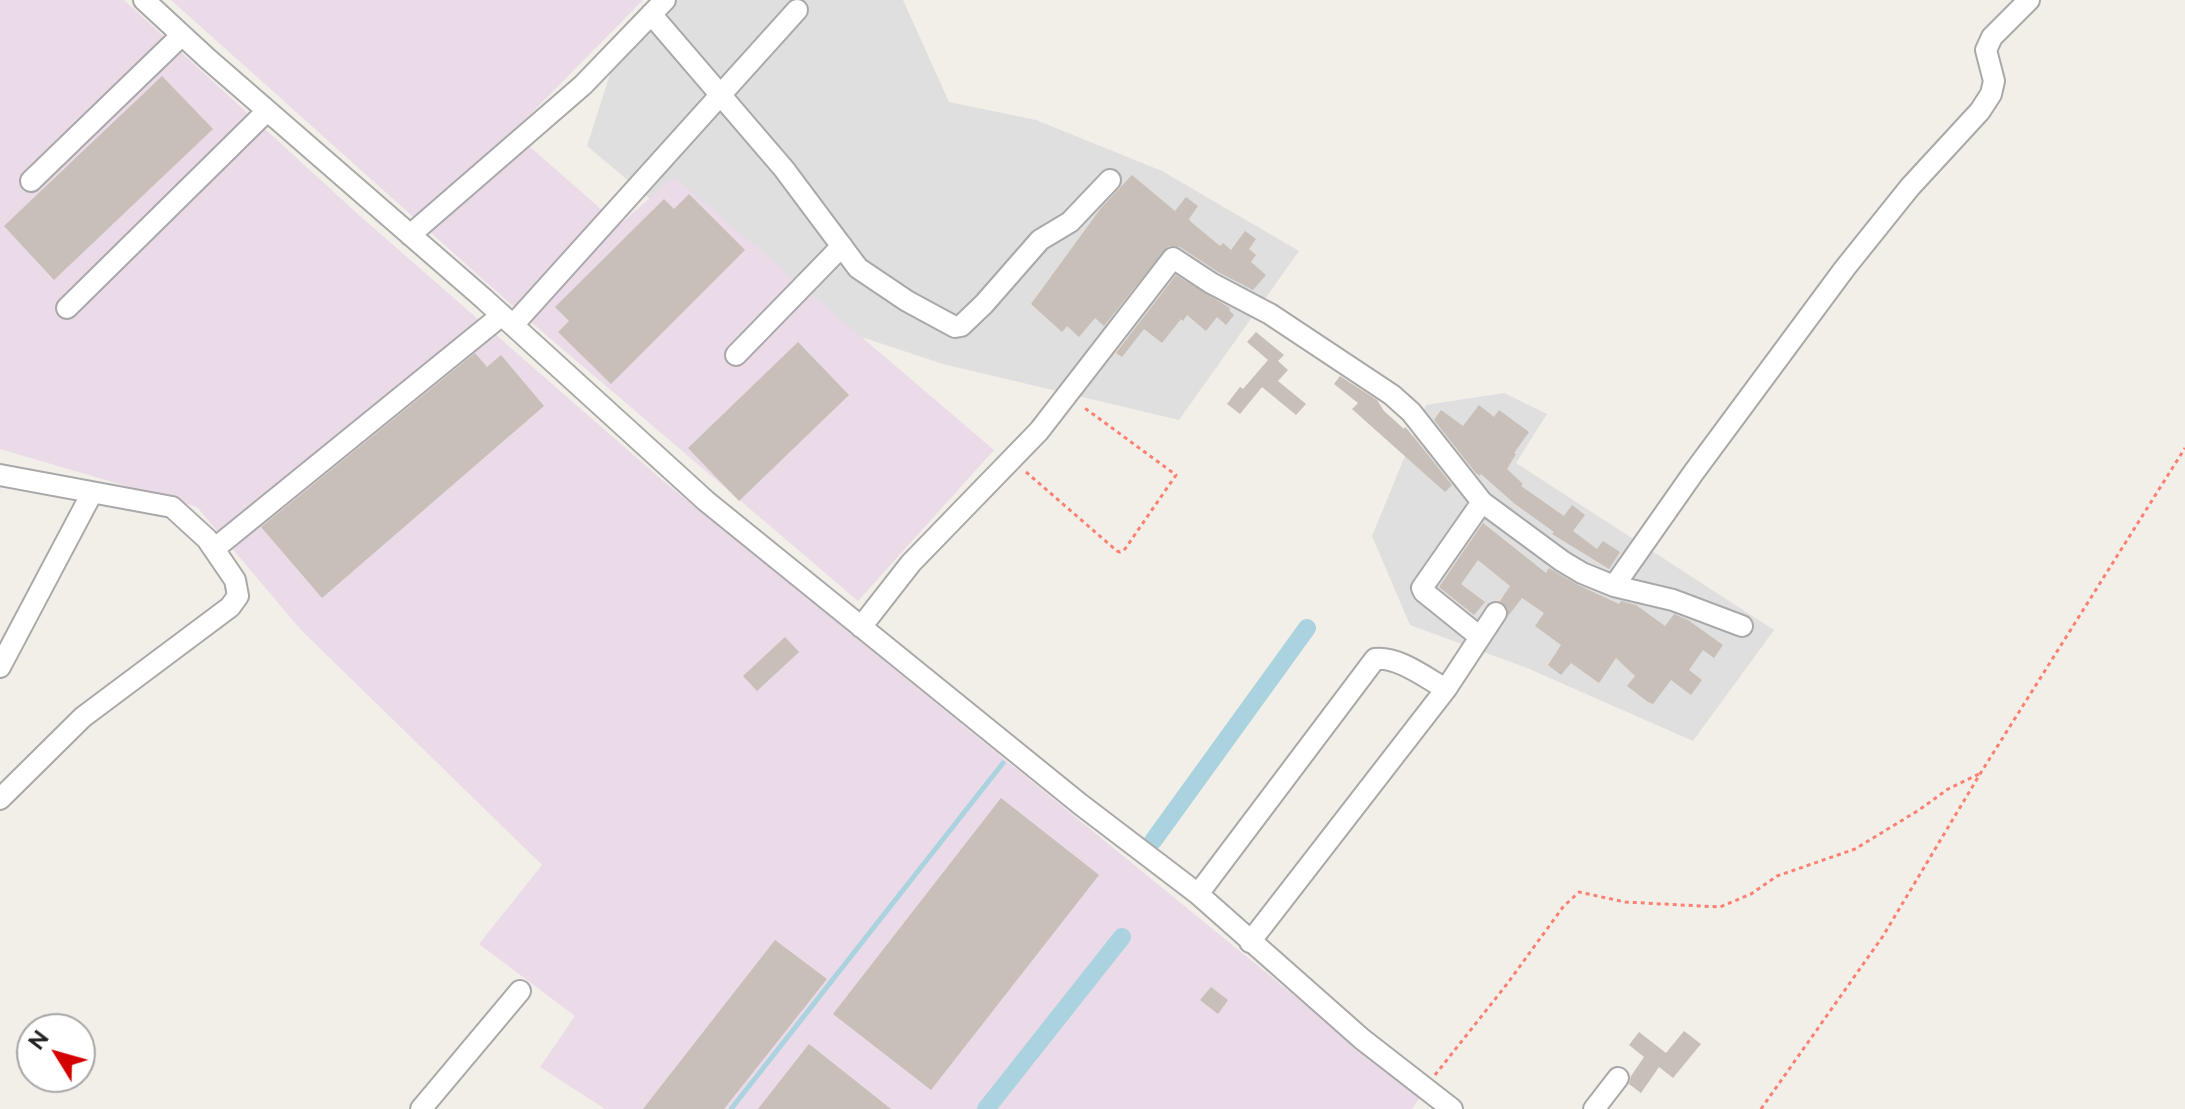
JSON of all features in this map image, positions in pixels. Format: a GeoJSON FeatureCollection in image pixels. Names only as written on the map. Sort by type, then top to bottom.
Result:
{"type":"FeatureCollection","features":[{"type":"Feature","properties":{"kind":"street"},"geometry":{"type":"LineString","coordinates":[[144,0],[507,320],[706,501],[1080,804],[1198,894],[1427,1097],[1452,1109]]}},
{"type":"Feature","properties":{"kind":"street"},"geometry":{"type":"LineString","coordinates":[[1614,586],[1845,268],[1910,187],[1980,111],[1991,94],[1994,81],[1986,50],[1992,37],[2029,0]]}},
{"type":"Feature","properties":{"kind":"street"},"geometry":{"type":"LineString","coordinates":[[410,235],[583,85],[658,7],[719,96],[784,169],[858,268],[955,327],[961,326],[984,304],[1040,240],[1070,222],[1110,180]]}},
{"type":"Feature","properties":{"kind":"street"},"geometry":{"type":"LineString","coordinates":[[214,549],[507,320],[797,10]]}},
{"type":"Feature","properties":{"kind":"street"},"geometry":{"type":"LineString","coordinates":[[31,181],[182,35]]}},
{"type":"Feature","properties":{"kind":"street"},"geometry":{"type":"LineString","coordinates":[[67,308],[267,111]]}},
{"type":"Feature","properties":{"kind":"street"},"geometry":{"type":"LineString","coordinates":[[736,355],[842,246]]}},
{"type":"Feature","properties":{"kind":"street"},"geometry":{"type":"LineString","coordinates":[[861,627],[911,563],[1068,396],[1173,258],[1211,283],[1270,314],[1392,395],[1411,412],[1482,502],[1562,561],[1614,586],[1673,600],[1742,626]]}},
{"type":"Feature","properties":{"kind":"street"},"geometry":{"type":"LineString","coordinates":[[0,475],[172,507],[214,549],[238,588],[238,596],[230,607],[83,717],[0,799]]}},
{"type":"Feature","properties":{"kind":"street"},"geometry":{"type":"LineString","coordinates":[[0,667],[92,493]]}},
{"type":"Feature","properties":{"kind":"street"},"geometry":{"type":"LineString","coordinates":[[1480,637],[1422,588],[1482,502]]}},
{"type":"Feature","properties":{"kind":"street"},"geometry":{"type":"LineString","coordinates":[[1250,942],[1446,689],[1496,613]]}},
{"type":"Feature","properties":{"kind":"street"},"geometry":{"type":"LineString","coordinates":[[1198,894],[1375,659],[1385,658],[1446,689]]}},
{"type":"Feature","properties":{"kind":"street"},"geometry":{"type":"LineString","coordinates":[[421,1109],[520,991]]}},
{"type":"Feature","properties":{"kind":"street"},"geometry":{"type":"LineString","coordinates":[[1594,1109],[1618,1078]]}},
{"type":"Feature","properties":{"kind":"path"},"geometry":{"type":"LineString","coordinates":[[1011,459],[1117,551],[1125,549],[1176,475],[1068,396]]}},
{"type":"Feature","properties":{"kind":"path"},"geometry":{"type":"LineString","coordinates":[[1761,1109],[1883,936],[1980,774],[2185,448]]}},
{"type":"Feature","properties":{"kind":"path"},"geometry":{"type":"LineString","coordinates":[[1427,1097],[1563,907],[1579,892],[1625,902],[1720,907],[1751,894],[1777,876],[1855,849],[1948,789],[1980,774]]}},
{"type":"Feature","properties":{"kind":"shaded area"},"geometry":{"type":"Polygon","coordinates":[[[0,0],[124,0],[360,216],[661,479],[1420,1098],[1412,1109],[605,1109],[540,1067],[575,1016],[479,944],[542,865],[301,630],[197,507],[0,449],[0,0]]]}},
{"type":"Feature","properties":{"kind":"shaded area"},"geometry":{"type":"Polygon","coordinates":[[[171,0],[643,0],[513,132],[619,225],[674,177],[994,450],[858,601],[525,317],[171,0]]]}},
{"type":"Feature","properties":{"kind":"shaded area"},"geometry":{"type":"Polygon","coordinates":[[[650,0],[903,0],[949,102],[1036,120],[1162,171],[1299,251],[1179,420],[943,364],[783,311],[587,146],[626,24],[650,0]]]}},
{"type":"Feature","properties":{"kind":"shaded area"},"geometry":{"type":"Polygon","coordinates":[[[1504,393],[1547,414],[1516,463],[1774,630],[1693,741],[1527,668],[1410,625],[1372,536],[1426,405],[1504,393]]]}},
{"type":"Feature","properties":{"kind":"building"},"geometry":{"type":"Polygon","coordinates":[[[162,76],[213,129],[54,280],[4,226],[162,76]]]}},
{"type":"Feature","properties":{"kind":"building"},"geometry":{"type":"Polygon","coordinates":[[[1132,175],[1175,211],[1186,197],[1198,206],[1189,219],[1220,246],[1223,243],[1231,250],[1245,231],[1256,239],[1249,249],[1256,255],[1251,262],[1266,275],[1253,290],[1180,247],[1168,246],[1104,326],[1095,318],[1079,337],[1067,326],[1062,332],[1031,304],[1101,208],[1132,175]]]}},
{"type":"Feature","properties":{"kind":"building"},"geometry":{"type":"Polygon","coordinates":[[[689,194],[745,250],[611,384],[558,332],[569,321],[555,307],[664,199],[674,209],[689,194]]]}},
{"type":"Feature","properties":{"kind":"building"},"geometry":{"type":"Polygon","coordinates":[[[1176,275],[1230,308],[1234,315],[1226,325],[1217,317],[1206,331],[1187,315],[1162,343],[1144,329],[1122,357],[1116,353],[1176,275]]]}},
{"type":"Feature","properties":{"kind":"building"},"geometry":{"type":"Polygon","coordinates":[[[1256,332],[1284,355],[1278,361],[1288,370],[1278,381],[1306,404],[1296,415],[1262,387],[1240,414],[1227,404],[1268,360],[1247,342],[1256,332]]]}},
{"type":"Feature","properties":{"kind":"building"},"geometry":{"type":"Polygon","coordinates":[[[798,342],[849,395],[739,501],[688,448],[798,342]]]}},
{"type":"Feature","properties":{"kind":"building"},"geometry":{"type":"Polygon","coordinates":[[[475,353],[487,367],[501,355],[544,406],[322,598],[261,527],[475,353]]]}},
{"type":"Feature","properties":{"kind":"building"},"geometry":{"type":"Polygon","coordinates":[[[1340,376],[1377,400],[1384,411],[1408,430],[1452,485],[1445,492],[1352,409],[1358,403],[1334,384],[1340,376]]]}},
{"type":"Feature","properties":{"kind":"building"},"geometry":{"type":"Polygon","coordinates":[[[1479,405],[1494,417],[1499,410],[1529,432],[1507,469],[1523,484],[1521,486],[1564,516],[1572,505],[1585,515],[1573,531],[1597,549],[1603,541],[1620,552],[1609,569],[1552,534],[1554,532],[1475,472],[1434,420],[1441,410],[1463,426],[1479,405]]]}},
{"type":"Feature","properties":{"kind":"building"},"geometry":{"type":"Polygon","coordinates":[[[1483,523],[1546,573],[1549,568],[1619,604],[1621,601],[1636,605],[1665,626],[1674,614],[1688,620],[1723,645],[1714,658],[1703,650],[1689,670],[1702,680],[1691,695],[1671,680],[1653,704],[1648,702],[1627,686],[1635,676],[1616,658],[1599,683],[1571,663],[1561,675],[1548,665],[1561,645],[1535,626],[1544,613],[1522,598],[1508,616],[1507,607],[1500,601],[1510,586],[1478,560],[1461,584],[1485,602],[1474,615],[1439,587],[1483,523]]]}},
{"type":"Feature","properties":{"kind":"building"},"geometry":{"type":"Polygon","coordinates":[[[785,637],[799,652],[757,691],[743,676],[785,637]]]}},
{"type":"Feature","properties":{"kind":"building"},"geometry":{"type":"Polygon","coordinates":[[[1001,798],[1099,875],[931,1090],[833,1014],[1001,798]]]}},
{"type":"Feature","properties":{"kind":"building"},"geometry":{"type":"Polygon","coordinates":[[[775,940],[827,979],[724,1109],[643,1109],[775,940]]]}},
{"type":"Feature","properties":{"kind":"building"},"geometry":{"type":"Polygon","coordinates":[[[1211,987],[1228,1000],[1218,1014],[1200,1000],[1211,987]]]}},
{"type":"Feature","properties":{"kind":"building"},"geometry":{"type":"Polygon","coordinates":[[[1684,1031],[1701,1044],[1673,1078],[1659,1067],[1641,1093],[1629,1084],[1644,1057],[1629,1045],[1639,1032],[1666,1053],[1684,1031]]]}},
{"type":"Feature","properties":{"kind":"building"},"geometry":{"type":"Polygon","coordinates":[[[809,1044],[891,1109],[758,1109],[809,1044]]]}},
{"type":"Feature","properties":{"kind":"waterway"},"geometry":{"type":"LineString","coordinates":[[1153,841],[1307,628]]}},
{"type":"Feature","properties":{"kind":"waterway"},"geometry":{"type":"LineString","coordinates":[[731,1109],[1003,763]]}},
{"type":"Feature","properties":{"kind":"waterway"},"geometry":{"type":"LineString","coordinates":[[986,1109],[1122,937]]}}]}
